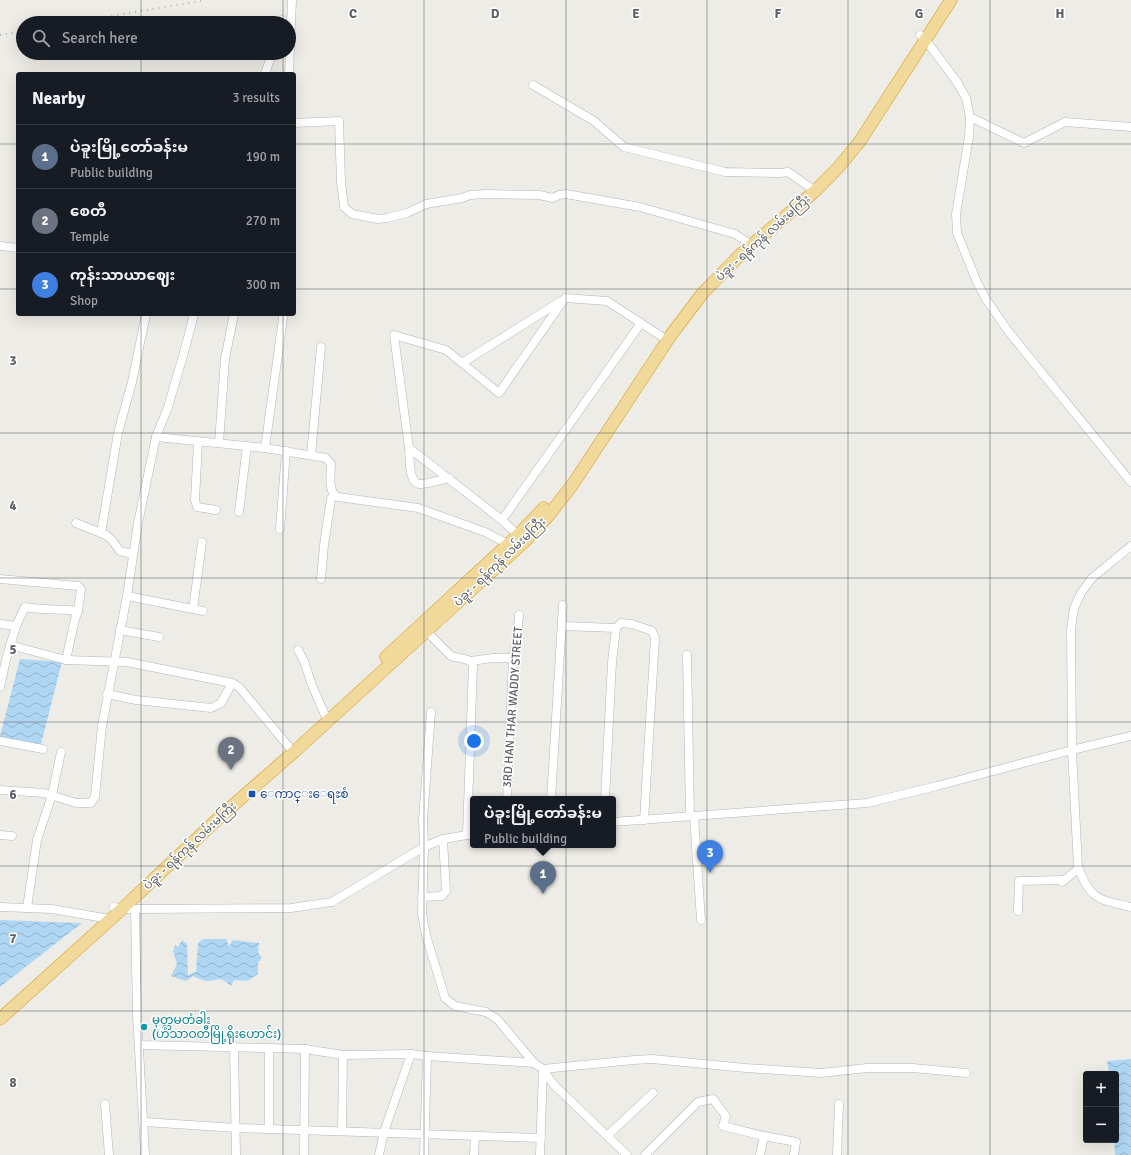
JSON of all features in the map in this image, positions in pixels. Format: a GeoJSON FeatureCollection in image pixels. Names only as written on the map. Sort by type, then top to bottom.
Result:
{"type":"FeatureCollection","features":[{"type":"Feature","properties":{"kind":"highway","name":"ပဲခူး - ရန်ကုန် လမ်းမကြီး"},"geometry":{"type":"LineString","coordinates":[[118,908],[219,810],[423,628],[512,546],[549,515],[573,484],[697,290],[746,241],[838,168],[860,141],[881,111],[943,0]]}},
{"type":"Feature","properties":{"kind":"highway","name":"ပဲခူး - ရန်ကုန် လမ်းမကြီး"},"geometry":{"type":"LineString","coordinates":[[922,37],[951,0]]}},
{"type":"Feature","properties":{"kind":"highway","name":"ပဲခူး - ရန်ကုန် လမ်းမကြီး"},"geometry":{"type":"LineString","coordinates":[[512,546],[518,535],[543,510],[568,480],[665,339],[702,294],[740,255],[812,189]]}},
{"type":"Feature","properties":{"kind":"highway","name":"ပဲခူး - ရန်ကုန် လမ်းမကြီး"},"geometry":{"type":"LineString","coordinates":[[0,1010],[294,752],[423,628]]}},
{"type":"Feature","properties":{"kind":"highway","name":"ပဲခူး - ရန်ကုန် လမ်းမကြီး"},"geometry":{"type":"LineString","coordinates":[[0,1019],[106,918]]}},
{"type":"Feature","properties":{"kind":"street"},"geometry":{"type":"LineString","coordinates":[[291,16],[292,0]]}},
{"type":"Feature","properties":{"kind":"street"},"geometry":{"type":"LineString","coordinates":[[922,37],[957,82],[966,98],[970,117],[969,137],[956,214],[958,233],[977,282],[986,299],[1008,330],[1131,482]]}},
{"type":"Feature","properties":{"kind":"street"},"geometry":{"type":"LineString","coordinates":[[266,72],[270,60]]}},
{"type":"Feature","properties":{"kind":"street"},"geometry":{"type":"LineString","coordinates":[[289,72],[290,60]]}},
{"type":"Feature","properties":{"kind":"street"},"geometry":{"type":"LineString","coordinates":[[533,85],[594,121],[624,147],[725,172],[788,172],[812,189]]}},
{"type":"Feature","properties":{"kind":"street"},"geometry":{"type":"LineString","coordinates":[[970,117],[1024,143],[1065,122],[1131,128]]}},
{"type":"Feature","properties":{"kind":"street"},"geometry":{"type":"LineString","coordinates":[[296,122],[339,121],[341,182],[344,207],[352,214],[378,219],[387,218],[407,213],[426,204],[462,198],[470,195],[539,195],[553,198],[566,194],[656,211],[735,234],[746,241]]}},
{"type":"Feature","properties":{"kind":"street"},"geometry":{"type":"LineString","coordinates":[[0,246],[16,248]]}},
{"type":"Feature","properties":{"kind":"street"},"geometry":{"type":"LineString","coordinates":[[462,363],[565,298],[608,301],[665,339]]}},
{"type":"Feature","properties":{"kind":"street"},"geometry":{"type":"LineString","coordinates":[[449,478],[419,484],[414,482],[412,477],[394,335],[446,350],[498,393],[565,298]]}},
{"type":"Feature","properties":{"kind":"street"},"geometry":{"type":"LineString","coordinates":[[101,532],[118,434],[132,382],[146,316]]}},
{"type":"Feature","properties":{"kind":"street"},"geometry":{"type":"LineString","coordinates":[[0,790],[44,793],[76,803],[91,803],[95,797],[102,726],[107,694],[115,662],[127,596],[138,522],[156,437],[168,407],[193,316]]}},
{"type":"Feature","properties":{"kind":"street"},"geometry":{"type":"LineString","coordinates":[[219,444],[225,359],[234,316]]}},
{"type":"Feature","properties":{"kind":"street"},"geometry":{"type":"LineString","coordinates":[[264,448],[282,316]]}},
{"type":"Feature","properties":{"kind":"street"},"geometry":{"type":"LineString","coordinates":[[502,520],[641,323]]}},
{"type":"Feature","properties":{"kind":"street"},"geometry":{"type":"LineString","coordinates":[[310,455],[321,347]]}},
{"type":"Feature","properties":{"kind":"street"},"geometry":{"type":"LineString","coordinates":[[156,437],[264,448],[326,458],[331,464],[331,491],[333,495],[331,499],[324,545],[321,579]]}},
{"type":"Feature","properties":{"kind":"street"},"geometry":{"type":"LineString","coordinates":[[198,442],[195,500],[197,507],[216,510]]}},
{"type":"Feature","properties":{"kind":"street"},"geometry":{"type":"LineString","coordinates":[[239,512],[247,446]]}},
{"type":"Feature","properties":{"kind":"street"},"geometry":{"type":"LineString","coordinates":[[409,448],[502,520],[518,535]]}},
{"type":"Feature","properties":{"kind":"street"},"geometry":{"type":"LineString","coordinates":[[280,529],[286,451]]}},
{"type":"Feature","properties":{"kind":"street"},"geometry":{"type":"LineString","coordinates":[[333,495],[338,497],[418,508],[485,532],[512,546]]}},
{"type":"Feature","properties":{"kind":"street"},"geometry":{"type":"LineString","coordinates":[[76,523],[101,532],[109,537],[120,551],[133,554]]}},
{"type":"Feature","properties":{"kind":"street"},"geometry":{"type":"LineString","coordinates":[[193,609],[202,542]]}},
{"type":"Feature","properties":{"kind":"street"},"geometry":{"type":"LineString","coordinates":[[1131,546],[1092,578],[1081,593],[1074,608],[1071,630],[1072,750],[1078,869],[1092,894],[1106,902],[1131,907]]}},
{"type":"Feature","properties":{"kind":"street"},"geometry":{"type":"LineString","coordinates":[[0,579],[78,586],[81,589],[78,611],[66,660]]}},
{"type":"Feature","properties":{"kind":"street"},"geometry":{"type":"LineString","coordinates":[[127,596],[204,611]]}},
{"type":"Feature","properties":{"kind":"street"},"geometry":{"type":"LineString","coordinates":[[551,796],[563,605]]}},
{"type":"Feature","properties":{"kind":"street"},"geometry":{"type":"LineString","coordinates":[[0,687],[2,666],[16,626],[25,607],[38,610],[65,609],[78,611]]}},
{"type":"Feature","properties":{"kind":"street","name":"3RD HAN THAR WADDY STREET"},"geometry":{"type":"LineString","coordinates":[[507,796],[514,658],[519,615]]}},
{"type":"Feature","properties":{"kind":"street"},"geometry":{"type":"LineString","coordinates":[[605,796],[612,662],[616,628],[621,623],[632,624],[652,631],[655,638],[644,820]]}},
{"type":"Feature","properties":{"kind":"street"},"geometry":{"type":"LineString","coordinates":[[0,624],[16,626]]}},
{"type":"Feature","properties":{"kind":"street"},"geometry":{"type":"LineString","coordinates":[[562,626],[616,628]]}},
{"type":"Feature","properties":{"kind":"street"},"geometry":{"type":"LineString","coordinates":[[423,628],[451,656],[471,661],[493,658],[514,658]]}},
{"type":"Feature","properties":{"kind":"street"},"geometry":{"type":"LineString","coordinates":[[120,630],[159,637]]}},
{"type":"Feature","properties":{"kind":"street"},"geometry":{"type":"LineString","coordinates":[[10,645],[66,660],[127,662],[232,683],[239,687],[289,747]]}},
{"type":"Feature","properties":{"kind":"street"},"geometry":{"type":"LineString","coordinates":[[298,650],[304,661],[313,690],[325,715]]}},
{"type":"Feature","properties":{"kind":"street"},"geometry":{"type":"LineString","coordinates":[[687,655],[692,816],[701,920]]}},
{"type":"Feature","properties":{"kind":"street"},"geometry":{"type":"LineString","coordinates":[[471,661],[473,665],[471,796]]}},
{"type":"Feature","properties":{"kind":"street"},"geometry":{"type":"LineString","coordinates":[[107,694],[136,700],[211,708],[221,703],[232,683]]}},
{"type":"Feature","properties":{"kind":"street"},"geometry":{"type":"LineString","coordinates":[[431,712],[423,820],[424,847],[422,914],[426,935],[445,998],[455,1006],[486,1012],[497,1019],[534,1063],[543,1069],[553,1084],[627,1155]]}},
{"type":"Feature","properties":{"kind":"street"},"geometry":{"type":"LineString","coordinates":[[616,822],[867,803],[1131,736]]}},
{"type":"Feature","properties":{"kind":"street"},"geometry":{"type":"LineString","coordinates":[[0,741],[43,750]]}},
{"type":"Feature","properties":{"kind":"street"},"geometry":{"type":"LineString","coordinates":[[28,908],[37,840],[52,795],[61,752]]}},
{"type":"Feature","properties":{"kind":"street"},"geometry":{"type":"LineString","coordinates":[[118,908],[291,908],[332,902],[424,847],[443,839],[470,834]]}},
{"type":"Feature","properties":{"kind":"street"},"geometry":{"type":"LineString","coordinates":[[0,836],[12,836]]}},
{"type":"Feature","properties":{"kind":"street"},"geometry":{"type":"LineString","coordinates":[[422,897],[442,896],[446,891],[443,839]]}},
{"type":"Feature","properties":{"kind":"street"},"geometry":{"type":"LineString","coordinates":[[1018,911],[1019,881],[1063,881],[1078,869]]}},
{"type":"Feature","properties":{"kind":"street"},"geometry":{"type":"LineString","coordinates":[[0,906],[52,909],[106,918]]}},
{"type":"Feature","properties":{"kind":"street"},"geometry":{"type":"LineString","coordinates":[[135,909],[137,1015],[145,1155]]}},
{"type":"Feature","properties":{"kind":"street"},"geometry":{"type":"LineString","coordinates":[[139,1045],[305,1049],[343,1054],[411,1054],[534,1063]]}},
{"type":"Feature","properties":{"kind":"street"},"geometry":{"type":"LineString","coordinates":[[234,1048],[237,1128],[236,1155]]}},
{"type":"Feature","properties":{"kind":"street"},"geometry":{"type":"LineString","coordinates":[[268,1128],[269,1049]]}},
{"type":"Feature","properties":{"kind":"street"},"geometry":{"type":"LineString","coordinates":[[304,1155],[305,1049]]}},
{"type":"Feature","properties":{"kind":"street"},"geometry":{"type":"LineString","coordinates":[[342,1131],[343,1054]]}},
{"type":"Feature","properties":{"kind":"street"},"geometry":{"type":"LineString","coordinates":[[379,1155],[384,1132],[411,1054]]}},
{"type":"Feature","properties":{"kind":"street"},"geometry":{"type":"LineString","coordinates":[[424,1155],[427,1056]]}},
{"type":"Feature","properties":{"kind":"street"},"geometry":{"type":"LineString","coordinates":[[543,1069],[652,1059],[746,1068],[821,1073],[867,1068],[913,1068],[966,1073]]}},
{"type":"Feature","properties":{"kind":"street"},"geometry":{"type":"LineString","coordinates":[[540,1155],[543,1069]]}},
{"type":"Feature","properties":{"kind":"street"},"geometry":{"type":"LineString","coordinates":[[607,1136],[653,1092]]}},
{"type":"Feature","properties":{"kind":"street"},"geometry":{"type":"LineString","coordinates":[[645,1155],[698,1102],[713,1099],[726,1116],[723,1126],[796,1142],[794,1155]]}},
{"type":"Feature","properties":{"kind":"street"},"geometry":{"type":"LineString","coordinates":[[105,1104],[110,1155]]}},
{"type":"Feature","properties":{"kind":"street"},"geometry":{"type":"LineString","coordinates":[[837,1155],[840,1104]]}},
{"type":"Feature","properties":{"kind":"street"},"geometry":{"type":"LineString","coordinates":[[144,1122],[237,1128],[541,1138]]}},
{"type":"Feature","properties":{"kind":"street"},"geometry":{"type":"LineString","coordinates":[[474,1155],[475,1136]]}},
{"type":"Feature","properties":{"kind":"street"},"geometry":{"type":"LineString","coordinates":[[760,1155],[764,1136]]}},
{"type":"Feature","properties":{"kind":"water"},"geometry":{"type":"Polygon","coordinates":[[[20,659],[62,662],[41,744],[0,740],[20,659]]]}},
{"type":"Feature","properties":{"kind":"water"},"geometry":{"type":"Polygon","coordinates":[[[0,920],[82,923],[0,987],[0,920]]]}},
{"type":"Feature","properties":{"kind":"water"},"geometry":{"type":"Polygon","coordinates":[[[203,939],[226,939],[229,946],[233,940],[259,943],[258,952],[262,958],[258,963],[258,974],[247,981],[234,980],[231,986],[221,979],[207,981],[193,976],[186,981],[171,976],[177,964],[173,951],[175,945],[178,947],[182,940],[187,944],[188,975],[196,972],[198,943],[203,939]]]}},
{"type":"Feature","properties":{"kind":"water"},"geometry":{"type":"Polygon","coordinates":[[[1131,1059],[1131,1155],[1115,1155],[1114,1143],[1119,1143],[1119,1071],[1109,1071],[1107,1061],[1131,1059]]]}},
{"type":"Feature","properties":{"kind":"railway"},"geometry":{"type":"LineString","coordinates":[[111,16],[206,0]]}},
{"type":"Feature","properties":{"kind":"railway"},"geometry":{"type":"LineString","coordinates":[[0,35],[16,32]]}},
{"type":"Feature","properties":{"kind":"place","name":"စေတီ"},"geometry":{"type":"Point","coordinates":[231,770]}},
{"type":"Feature","properties":{"kind":"place","name":"ေကာင္းေရႊစံ"},"geometry":{"type":"Point","coordinates":[252,794]}},
{"type":"Feature","properties":{"kind":"place","name":"ကုန်းသာယာဈေး"},"geometry":{"type":"Point","coordinates":[710,873]}},
{"type":"Feature","properties":{"kind":"place","name":"ပဲခူးမြို့တော်ခန်းမ"},"geometry":{"type":"Point","coordinates":[543,894]}},
{"type":"Feature","properties":{"kind":"place","name":"မုတ္တမတံခါး (ဟံသာဝတီမြို့ရိုးဟောင်း)"},"geometry":{"type":"Point","coordinates":[144,1027]}}]}
